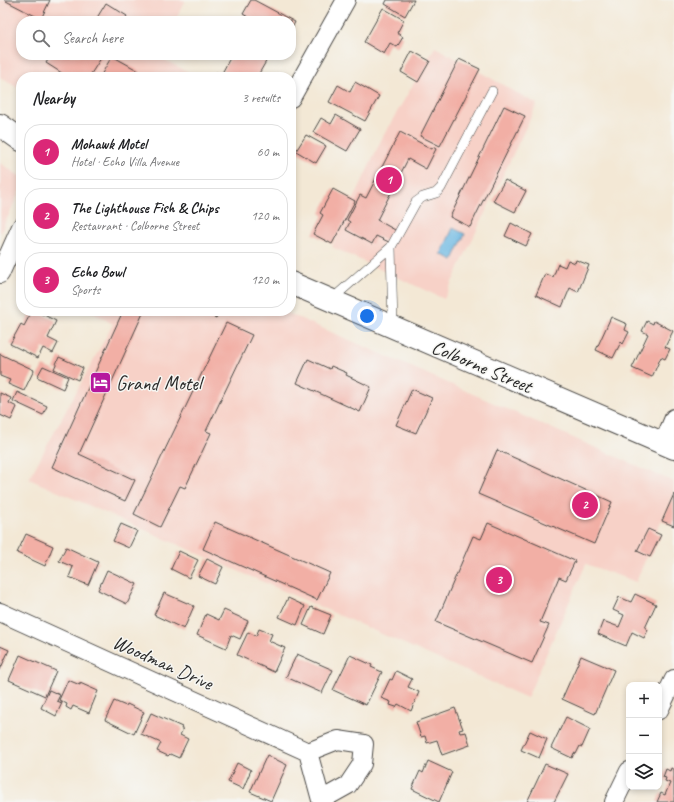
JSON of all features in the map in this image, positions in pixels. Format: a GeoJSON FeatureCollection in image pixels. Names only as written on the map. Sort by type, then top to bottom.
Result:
{"type":"FeatureCollection","features":[{"type":"Feature","properties":{"kind":"main road"},"geometry":{"type":"LineString","coordinates":[[0,125],[16,136]]}},
{"type":"Feature","properties":{"kind":"main road","name":"Colborne Street"},"geometry":{"type":"LineString","coordinates":[[296,285],[668,446]]}},
{"type":"Feature","properties":{"kind":"street"},"geometry":{"type":"LineString","coordinates":[[296,89],[346,0]]}},
{"type":"Feature","properties":{"kind":"street"},"geometry":{"type":"LineString","coordinates":[[0,274],[16,238]]}},
{"type":"Feature","properties":{"kind":"street"},"geometry":{"type":"LineString","coordinates":[[668,446],[674,418]]}},
{"type":"Feature","properties":{"kind":"street","name":"Woodman Drive"},"geometry":{"type":"LineString","coordinates":[[0,612],[308,752]]}},
{"type":"Feature","properties":{"kind":"street"},"geometry":{"type":"LineString","coordinates":[[662,704],[674,680]]}},
{"type":"Feature","properties":{"kind":"street"},"geometry":{"type":"LineString","coordinates":[[338,740],[364,744],[362,764],[348,785],[321,801],[308,752],[338,740]]}},
{"type":"Feature","properties":{"kind":"street"},"geometry":{"type":"LineString","coordinates":[[614,802],[626,777]]}},
{"type":"Feature","properties":{"kind":"lane"},"geometry":{"type":"LineString","coordinates":[[330,300],[391,247],[416,202],[422,197],[436,193],[441,188],[492,91]]}},
{"type":"Feature","properties":{"kind":"lane"},"geometry":{"type":"LineString","coordinates":[[391,247],[394,327]]}},
{"type":"Feature","properties":{"kind":"shaded area"},"geometry":{"type":"Polygon","coordinates":[[[0,0],[185,0],[177,16],[16,16],[16,60],[165,60],[188,72],[16,72],[16,87],[0,77],[0,0]]]}},
{"type":"Feature","properties":{"kind":"shaded area"},"geometry":{"type":"Polygon","coordinates":[[[435,47],[537,104],[444,299],[332,247],[382,138],[435,47]]]}},
{"type":"Feature","properties":{"kind":"shaded area"},"geometry":{"type":"Polygon","coordinates":[[[0,163],[16,174],[16,199],[0,234],[0,163]]]}},
{"type":"Feature","properties":{"kind":"shaded area"},"geometry":{"type":"Polygon","coordinates":[[[99,316],[294,316],[674,482],[674,491],[636,582],[586,564],[527,698],[29,479],[113,324],[99,316]]]}},
{"type":"Feature","properties":{"kind":"water"},"geometry":{"type":"Polygon","coordinates":[[[453,228],[465,234],[453,260],[441,254],[453,228]]]}},
{"type":"Feature","properties":{"kind":"building"},"geometry":{"type":"Polygon","coordinates":[[[4,0],[50,0],[42,16],[35,16],[4,0]]]}},
{"type":"Feature","properties":{"kind":"building"},"geometry":{"type":"Polygon","coordinates":[[[251,0],[254,0],[284,16],[246,16],[243,14],[251,0]]]}},
{"type":"Feature","properties":{"kind":"building"},"geometry":{"type":"Polygon","coordinates":[[[387,0],[414,0],[405,16],[385,4],[387,0]]]}},
{"type":"Feature","properties":{"kind":"building"},"geometry":{"type":"Polygon","coordinates":[[[106,3],[127,16],[98,16],[106,3]]]}},
{"type":"Feature","properties":{"kind":"building"},"geometry":{"type":"Polygon","coordinates":[[[383,8],[404,20],[397,33],[403,37],[397,47],[390,43],[384,54],[364,42],[383,8]]]}},
{"type":"Feature","properties":{"kind":"building"},"geometry":{"type":"Polygon","coordinates":[[[412,51],[430,61],[418,82],[401,72],[412,51]]]}},
{"type":"Feature","properties":{"kind":"building"},"geometry":{"type":"Polygon","coordinates":[[[459,59],[480,69],[440,146],[420,136],[459,59]]]}},
{"type":"Feature","properties":{"kind":"building"},"geometry":{"type":"Polygon","coordinates":[[[48,60],[100,60],[92,72],[60,72],[46,63],[48,60]]]}},
{"type":"Feature","properties":{"kind":"building"},"geometry":{"type":"Polygon","coordinates":[[[110,60],[119,60],[139,71],[138,72],[103,72],[110,60]]]}},
{"type":"Feature","properties":{"kind":"building"},"geometry":{"type":"Polygon","coordinates":[[[229,60],[267,60],[260,72],[223,72],[229,60]]]}},
{"type":"Feature","properties":{"kind":"building"},"geometry":{"type":"Polygon","coordinates":[[[355,82],[379,96],[365,121],[329,102],[338,85],[350,92],[355,82]]]}},
{"type":"Feature","properties":{"kind":"building"},"geometry":{"type":"Polygon","coordinates":[[[504,106],[525,116],[470,227],[450,217],[504,106]]]}},
{"type":"Feature","properties":{"kind":"building"},"geometry":{"type":"Polygon","coordinates":[[[336,115],[360,129],[347,151],[313,132],[321,118],[331,124],[336,115]]]}},
{"type":"Feature","properties":{"kind":"building"},"geometry":{"type":"Polygon","coordinates":[[[400,132],[432,149],[433,147],[436,149],[426,169],[408,159],[377,220],[397,231],[391,243],[376,236],[372,244],[346,230],[350,222],[347,220],[360,195],[366,198],[400,132]]]}},
{"type":"Feature","properties":{"kind":"building"},"geometry":{"type":"Polygon","coordinates":[[[306,135],[326,146],[316,163],[296,151],[306,135]]]}},
{"type":"Feature","properties":{"kind":"building"},"geometry":{"type":"Polygon","coordinates":[[[505,180],[526,191],[515,212],[493,201],[505,180]]]}},
{"type":"Feature","properties":{"kind":"building"},"geometry":{"type":"Polygon","coordinates":[[[333,189],[355,201],[332,244],[313,234],[323,215],[320,213],[333,189]]]}},
{"type":"Feature","properties":{"kind":"building"},"geometry":{"type":"Polygon","coordinates":[[[511,223],[532,234],[526,246],[505,236],[511,223]]]}},
{"type":"Feature","properties":{"kind":"building"},"geometry":{"type":"Polygon","coordinates":[[[568,260],[575,263],[576,260],[589,265],[578,292],[570,288],[562,307],[536,295],[545,274],[553,277],[558,264],[565,267],[568,260]]]}},
{"type":"Feature","properties":{"kind":"building"},"geometry":{"type":"Polygon","coordinates":[[[29,316],[46,316],[56,321],[48,338],[58,343],[53,353],[43,348],[38,358],[10,344],[21,324],[24,326],[29,316]]]}},
{"type":"Feature","properties":{"kind":"building","name":"Grand Motel"},"geometry":{"type":"Polygon","coordinates":[[[121,316],[142,316],[79,454],[135,480],[125,501],[52,467],[121,316]]]}},
{"type":"Feature","properties":{"kind":"building"},"geometry":{"type":"Polygon","coordinates":[[[611,317],[627,324],[625,330],[629,332],[623,344],[621,342],[613,358],[596,350],[611,317]]]}},
{"type":"Feature","properties":{"kind":"building"},"geometry":{"type":"Polygon","coordinates":[[[647,321],[653,324],[654,321],[673,331],[665,347],[670,349],[665,359],[661,357],[652,377],[632,368],[648,334],[642,331],[647,321]]]}},
{"type":"Feature","properties":{"kind":"building"},"geometry":{"type":"Polygon","coordinates":[[[226,323],[252,335],[206,431],[211,433],[185,488],[180,486],[160,527],[134,514],[226,323]]]}},
{"type":"Feature","properties":{"kind":"building"},"geometry":{"type":"Polygon","coordinates":[[[0,354],[34,370],[24,391],[8,384],[10,380],[0,376],[0,354]]]}},
{"type":"Feature","properties":{"kind":"building"},"geometry":{"type":"Polygon","coordinates":[[[59,357],[83,368],[78,380],[54,369],[59,357]]]}},
{"type":"Feature","properties":{"kind":"building"},"geometry":{"type":"Polygon","coordinates":[[[308,359],[330,369],[331,366],[347,373],[346,375],[371,387],[360,412],[297,383],[308,359]]]}},
{"type":"Feature","properties":{"kind":"building"},"geometry":{"type":"Polygon","coordinates":[[[43,366],[68,377],[63,389],[37,377],[43,366]]]}},
{"type":"Feature","properties":{"kind":"building"},"geometry":{"type":"Polygon","coordinates":[[[412,389],[432,398],[416,433],[396,425],[412,389]]]}},
{"type":"Feature","properties":{"kind":"building"},"geometry":{"type":"Polygon","coordinates":[[[17,392],[47,406],[43,415],[13,401],[17,392]]]}},
{"type":"Feature","properties":{"kind":"building"},"geometry":{"type":"Polygon","coordinates":[[[0,393],[11,398],[9,403],[17,407],[11,420],[0,415],[0,393]]]}},
{"type":"Feature","properties":{"kind":"building"},"geometry":{"type":"Polygon","coordinates":[[[497,450],[612,502],[594,544],[478,494],[497,450]]]}},
{"type":"Feature","properties":{"kind":"building"},"geometry":{"type":"Polygon","coordinates":[[[674,494],[674,526],[662,521],[674,494]]]}},
{"type":"Feature","properties":{"kind":"building"},"geometry":{"type":"Polygon","coordinates":[[[215,522],[330,573],[317,600],[203,549],[215,522]]]}},
{"type":"Feature","properties":{"kind":"building"},"geometry":{"type":"Polygon","coordinates":[[[488,523],[575,561],[566,580],[559,577],[540,622],[549,625],[532,663],[436,622],[473,536],[481,539],[488,523]]]}},
{"type":"Feature","properties":{"kind":"building"},"geometry":{"type":"Polygon","coordinates":[[[121,524],[137,531],[129,548],[113,541],[121,524]]]}},
{"type":"Feature","properties":{"kind":"building"},"geometry":{"type":"Polygon","coordinates":[[[648,529],[661,535],[650,557],[637,551],[648,529]]]}},
{"type":"Feature","properties":{"kind":"building"},"geometry":{"type":"Polygon","coordinates":[[[26,534],[53,546],[45,566],[17,553],[26,534]]]}},
{"type":"Feature","properties":{"kind":"building"},"geometry":{"type":"Polygon","coordinates":[[[66,547],[98,562],[88,585],[69,577],[73,567],[59,561],[66,547]]]}},
{"type":"Feature","properties":{"kind":"building"},"geometry":{"type":"Polygon","coordinates":[[[179,551],[198,560],[189,578],[171,569],[179,551]]]}},
{"type":"Feature","properties":{"kind":"building"},"geometry":{"type":"Polygon","coordinates":[[[207,559],[223,567],[215,584],[198,576],[207,559]]]}},
{"type":"Feature","properties":{"kind":"building"},"geometry":{"type":"Polygon","coordinates":[[[107,570],[137,584],[127,604],[98,590],[107,570]]]}},
{"type":"Feature","properties":{"kind":"building"},"geometry":{"type":"Polygon","coordinates":[[[164,593],[194,606],[184,629],[154,615],[164,593]]]}},
{"type":"Feature","properties":{"kind":"building"},"geometry":{"type":"Polygon","coordinates":[[[635,594],[656,604],[645,628],[648,630],[644,638],[632,632],[626,646],[598,634],[603,621],[619,627],[624,615],[613,610],[619,597],[631,602],[635,594]]]}},
{"type":"Feature","properties":{"kind":"building"},"geometry":{"type":"Polygon","coordinates":[[[288,598],[305,606],[297,625],[279,617],[288,598]]]}},
{"type":"Feature","properties":{"kind":"building"},"geometry":{"type":"Polygon","coordinates":[[[311,607],[331,615],[323,634],[303,625],[311,607]]]}},
{"type":"Feature","properties":{"kind":"building"},"geometry":{"type":"Polygon","coordinates":[[[224,610],[248,621],[240,639],[231,635],[226,648],[197,635],[206,614],[219,620],[224,610]]]}},
{"type":"Feature","properties":{"kind":"building"},"geometry":{"type":"Polygon","coordinates":[[[259,629],[272,634],[269,641],[285,648],[274,672],[237,655],[248,632],[256,636],[259,629]]]}},
{"type":"Feature","properties":{"kind":"building"},"geometry":{"type":"Polygon","coordinates":[[[0,646],[9,650],[0,670],[0,646]]]}},
{"type":"Feature","properties":{"kind":"building"},"geometry":{"type":"Polygon","coordinates":[[[297,654],[333,670],[322,693],[286,677],[297,654]]]}},
{"type":"Feature","properties":{"kind":"building"},"geometry":{"type":"Polygon","coordinates":[[[20,655],[56,671],[45,696],[9,680],[20,655]]]}},
{"type":"Feature","properties":{"kind":"building"},"geometry":{"type":"Polygon","coordinates":[[[350,655],[372,665],[371,667],[382,672],[366,705],[333,690],[350,655]]]}},
{"type":"Feature","properties":{"kind":"building"},"geometry":{"type":"Polygon","coordinates":[[[581,656],[614,670],[595,714],[562,699],[581,656]]]}},
{"type":"Feature","properties":{"kind":"building"},"geometry":{"type":"Polygon","coordinates":[[[396,671],[412,679],[408,687],[419,692],[411,711],[398,704],[396,707],[390,705],[391,702],[381,698],[390,679],[392,680],[396,671]]]}},
{"type":"Feature","properties":{"kind":"building"},"geometry":{"type":"Polygon","coordinates":[[[68,680],[80,685],[80,683],[98,691],[89,713],[73,706],[71,710],[66,707],[67,704],[59,700],[68,680]]]}},
{"type":"Feature","properties":{"kind":"building"},"geometry":{"type":"Polygon","coordinates":[[[49,690],[60,695],[57,701],[62,703],[56,716],[41,708],[49,690]]]}},
{"type":"Feature","properties":{"kind":"building"},"geometry":{"type":"Polygon","coordinates":[[[114,701],[126,706],[127,704],[144,712],[134,734],[105,720],[114,701]]]}},
{"type":"Feature","properties":{"kind":"building"},"geometry":{"type":"Polygon","coordinates":[[[455,708],[463,729],[459,730],[460,733],[466,732],[470,745],[442,755],[437,740],[427,743],[425,736],[421,737],[416,722],[455,708]]]}},
{"type":"Feature","properties":{"kind":"building"},"geometry":{"type":"Polygon","coordinates":[[[151,713],[182,727],[181,729],[183,729],[180,735],[188,739],[179,758],[170,754],[168,756],[157,751],[161,743],[141,734],[151,713]]]}},
{"type":"Feature","properties":{"kind":"building"},"geometry":{"type":"Polygon","coordinates":[[[566,717],[590,729],[582,747],[580,746],[572,758],[551,748],[566,717]]]}},
{"type":"Feature","properties":{"kind":"building"},"geometry":{"type":"Polygon","coordinates":[[[530,731],[547,739],[539,758],[521,750],[530,731]]]}},
{"type":"Feature","properties":{"kind":"building"},"geometry":{"type":"Polygon","coordinates":[[[267,755],[287,765],[271,801],[250,792],[267,755]]]}},
{"type":"Feature","properties":{"kind":"building"},"geometry":{"type":"Polygon","coordinates":[[[428,761],[452,772],[439,802],[412,789],[420,771],[423,773],[428,761]]]}},
{"type":"Feature","properties":{"kind":"building"},"geometry":{"type":"Polygon","coordinates":[[[237,763],[251,770],[243,789],[228,782],[237,763]]]}},
{"type":"Feature","properties":{"kind":"building"},"geometry":{"type":"Polygon","coordinates":[[[545,764],[568,774],[554,802],[527,802],[545,764]]]}},
{"type":"Feature","properties":{"kind":"building"},"geometry":{"type":"Polygon","coordinates":[[[671,768],[674,769],[674,802],[657,802],[661,793],[665,795],[670,783],[665,781],[666,778],[663,777],[666,769],[670,771],[671,768]]]}},
{"type":"Feature","properties":{"kind":"place","name":"Mohawk Motel"},"geometry":{"type":"Point","coordinates":[389,180]}},
{"type":"Feature","properties":{"kind":"place","name":"Grand Motel"},"geometry":{"type":"Point","coordinates":[101,383]}},
{"type":"Feature","properties":{"kind":"place","name":"The Lighthouse Fish & Chips"},"geometry":{"type":"Point","coordinates":[585,505]}},
{"type":"Feature","properties":{"kind":"place","name":"Echo Bowl"},"geometry":{"type":"Point","coordinates":[499,580]}}]}
